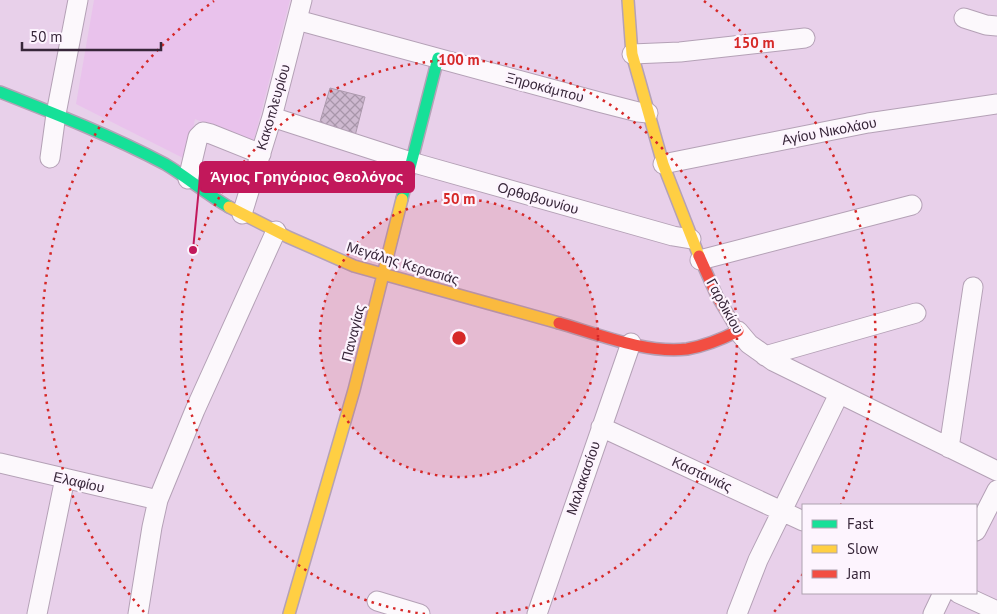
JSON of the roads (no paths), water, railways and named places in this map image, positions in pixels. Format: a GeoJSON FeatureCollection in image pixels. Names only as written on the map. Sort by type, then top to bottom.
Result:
{"type":"FeatureCollection","features":[{"type":"Feature","properties":{"kind":"street"},"geometry":{"type":"LineString","coordinates":[[50,158],[56,114],[78,0]]}},
{"type":"Feature","properties":{"kind":"street","name":"Κακοπλευρίου"},"geometry":{"type":"LineString","coordinates":[[242,214],[272,117],[302,0]]}},
{"type":"Feature","properties":{"kind":"street","name":"Γαρδικίου"},"geometry":{"type":"LineString","coordinates":[[628,0],[632,54],[663,164],[700,260],[724,310],[738,331],[749,344],[765,356],[997,471]]}},
{"type":"Feature","properties":{"kind":"street"},"geometry":{"type":"LineString","coordinates":[[964,18],[986,25],[997,26]]}},
{"type":"Feature","properties":{"kind":"street","name":"Ξηροκάμπου"},"geometry":{"type":"LineString","coordinates":[[297,20],[599,102],[648,113]]}},
{"type":"Feature","properties":{"kind":"street"},"geometry":{"type":"LineString","coordinates":[[632,54],[680,52],[805,38]]}},
{"type":"Feature","properties":{"kind":"street","name":"Παναγίας"},"geometry":{"type":"LineString","coordinates":[[289,614],[354,390],[410,162],[438,58]]}},
{"type":"Feature","properties":{"kind":"street","name":"Μεγάλης Κερασιάς"},"geometry":{"type":"LineString","coordinates":[[0,92],[56,114],[150,157],[242,214],[276,231],[338,259],[383,275],[631,343],[667,350],[691,349],[706,345],[738,331]]}},
{"type":"Feature","properties":{"kind":"street","name":"Αγίου Νικολάου"},"geometry":{"type":"LineString","coordinates":[[663,164],[868,123],[997,104]]}},
{"type":"Feature","properties":{"kind":"street","name":"Ορθοβουνίου"},"geometry":{"type":"LineString","coordinates":[[272,117],[410,162],[673,236],[691,239]]}},
{"type":"Feature","properties":{"kind":"street"},"geometry":{"type":"LineString","coordinates":[[188,180],[198,137],[203,132],[261,154]]}},
{"type":"Feature","properties":{"kind":"street"},"geometry":{"type":"LineString","coordinates":[[700,260],[912,205]]}},
{"type":"Feature","properties":{"kind":"street"},"geometry":{"type":"LineString","coordinates":[[138,614],[158,500],[195,410],[276,231]]}},
{"type":"Feature","properties":{"kind":"street"},"geometry":{"type":"LineString","coordinates":[[949,448],[973,287]]}},
{"type":"Feature","properties":{"kind":"street"},"geometry":{"type":"LineString","coordinates":[[765,356],[916,313]]}},
{"type":"Feature","properties":{"kind":"street","name":"Μαλακασίου"},"geometry":{"type":"LineString","coordinates":[[537,614],[631,343]]}},
{"type":"Feature","properties":{"kind":"street"},"geometry":{"type":"LineString","coordinates":[[737,614],[758,560],[839,394]]}},
{"type":"Feature","properties":{"kind":"street","name":"Καστανιάς"},"geometry":{"type":"LineString","coordinates":[[601,427],[802,521]]}},
{"type":"Feature","properties":{"kind":"street","name":"Ελαφίου"},"geometry":{"type":"LineString","coordinates":[[0,463],[158,500]]}},
{"type":"Feature","properties":{"kind":"street"},"geometry":{"type":"LineString","coordinates":[[37,614],[65,478]]}},
{"type":"Feature","properties":{"kind":"street"},"geometry":{"type":"LineString","coordinates":[[977,529],[997,490]]}},
{"type":"Feature","properties":{"kind":"street"},"geometry":{"type":"LineString","coordinates":[[932,614],[943,594]]}},
{"type":"Feature","properties":{"kind":"street"},"geometry":{"type":"LineString","coordinates":[[960,594],[997,611]]}},
{"type":"Feature","properties":{"kind":"street"},"geometry":{"type":"LineString","coordinates":[[376,600],[420,614]]}},
{"type":"Feature","properties":{"kind":"place","name":"Άγιος Γρηγόριος Θεολόγος"},"geometry":{"type":"Point","coordinates":[193,250]}}]}
